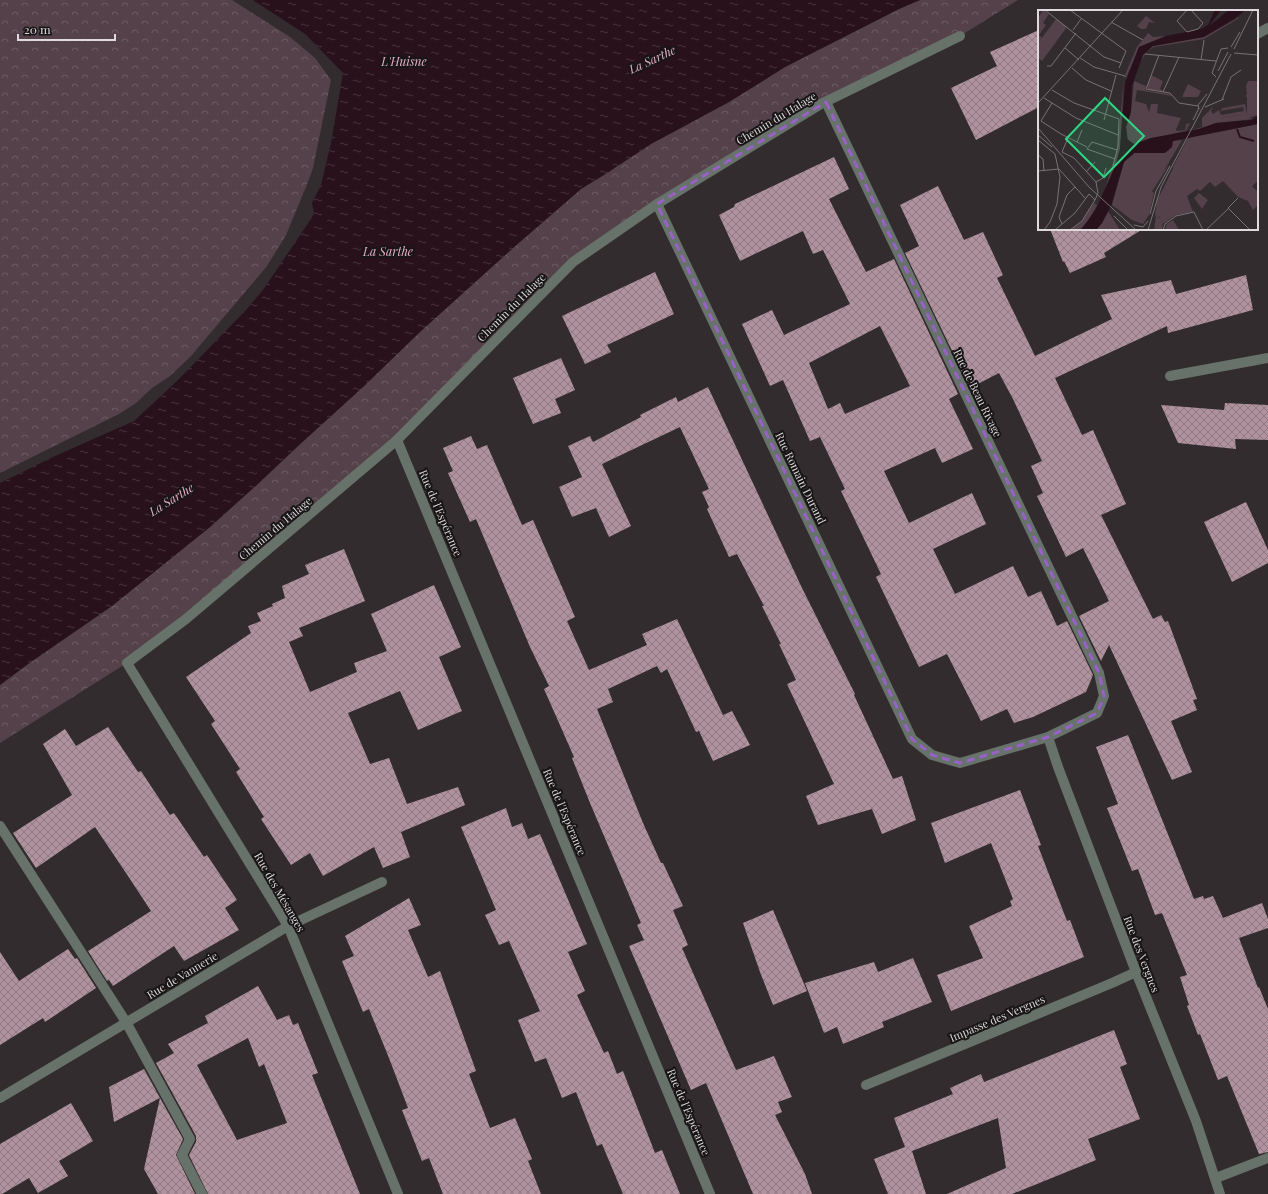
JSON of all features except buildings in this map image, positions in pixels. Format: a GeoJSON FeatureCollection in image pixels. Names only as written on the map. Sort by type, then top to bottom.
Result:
{"type":"FeatureCollection","features":[{"type":"Feature","properties":{"kind":"street"},"geometry":{"type":"LineString","coordinates":[[1258,33],[1268,28]]}},
{"type":"Feature","properties":{"kind":"street","name":"Chemin du Halage"},"geometry":{"type":"LineString","coordinates":[[126,663],[186,619],[397,440],[573,262],[657,204],[826,102],[960,36]]}},
{"type":"Feature","properties":{"kind":"street","name":"Rue de Beau Rivage"},"geometry":{"type":"LineString","coordinates":[[826,102],[1099,673],[1104,696]]}},
{"type":"Feature","properties":{"kind":"street","name":"Rue Romain Durand"},"geometry":{"type":"LineString","coordinates":[[657,204],[912,739],[932,754],[960,763],[1048,737],[1097,713],[1104,696]]}},
{"type":"Feature","properties":{"kind":"street"},"geometry":{"type":"LineString","coordinates":[[1170,376],[1268,358]]}},
{"type":"Feature","properties":{"kind":"street","name":"Rue de l'Espérance"},"geometry":{"type":"LineString","coordinates":[[397,440],[710,1194]]}},
{"type":"Feature","properties":{"kind":"street","name":"Rue des Mésanges"},"geometry":{"type":"LineString","coordinates":[[126,663],[288,926],[398,1194]]}},
{"type":"Feature","properties":{"kind":"street","name":"Rue des Vergnes"},"geometry":{"type":"LineString","coordinates":[[1048,737],[1136,972],[1196,1121],[1220,1194]]}},
{"type":"Feature","properties":{"kind":"street"},"geometry":{"type":"LineString","coordinates":[[0,826],[126,1022],[190,1139],[182,1155],[202,1194]]}},
{"type":"Feature","properties":{"kind":"street","name":"Rue de Vannerie"},"geometry":{"type":"LineString","coordinates":[[0,1098],[288,926],[382,882]]}},
{"type":"Feature","properties":{"kind":"street","name":"Impasse des Vergnes"},"geometry":{"type":"LineString","coordinates":[[866,1085],[1136,972]]}},
{"type":"Feature","properties":{"kind":"street"},"geometry":{"type":"LineString","coordinates":[[1216,1178],[1268,1158]]}},
{"type":"Feature","properties":{"kind":"highlighted area"},"geometry":{"type":"Polygon","coordinates":[[[826,102],[1099,673],[1104,696],[1097,713],[1048,737],[960,763],[932,755],[912,739],[657,204],[826,102]]]}},
{"type":"Feature","properties":{"kind":"green space"},"geometry":{"type":"Polygon","coordinates":[[[0,0],[232,0],[290,37],[315,58],[331,80],[313,168],[286,235],[267,266],[191,356],[170,376],[152,388],[136,403],[119,414],[0,473],[0,0]]]}},
{"type":"Feature","properties":{"kind":"green space"},"geometry":{"type":"Polygon","coordinates":[[[920,0],[1018,0],[960,36],[821,104],[573,262],[397,440],[127,663],[0,743],[0,685],[112,606],[210,527],[363,387],[421,331],[581,189],[651,144],[729,102],[785,67],[899,9],[920,0]]]}},
{"type":"Feature","properties":{"kind":"water","name":"La Sarthe"},"geometry":{"type":"Polygon","coordinates":[[[253,0],[920,0],[899,9],[785,67],[729,102],[651,144],[581,189],[421,331],[363,387],[210,527],[112,606],[0,685],[0,483],[55,456],[134,421],[177,381],[246,310],[263,290],[314,213],[312,203],[321,185],[331,143],[343,73],[305,34],[253,0]]]}},
{"type":"Feature","properties":{"kind":"water label","name":"L'Huisne"},"geometry":{"type":"Point","coordinates":[404,61]}}]}
